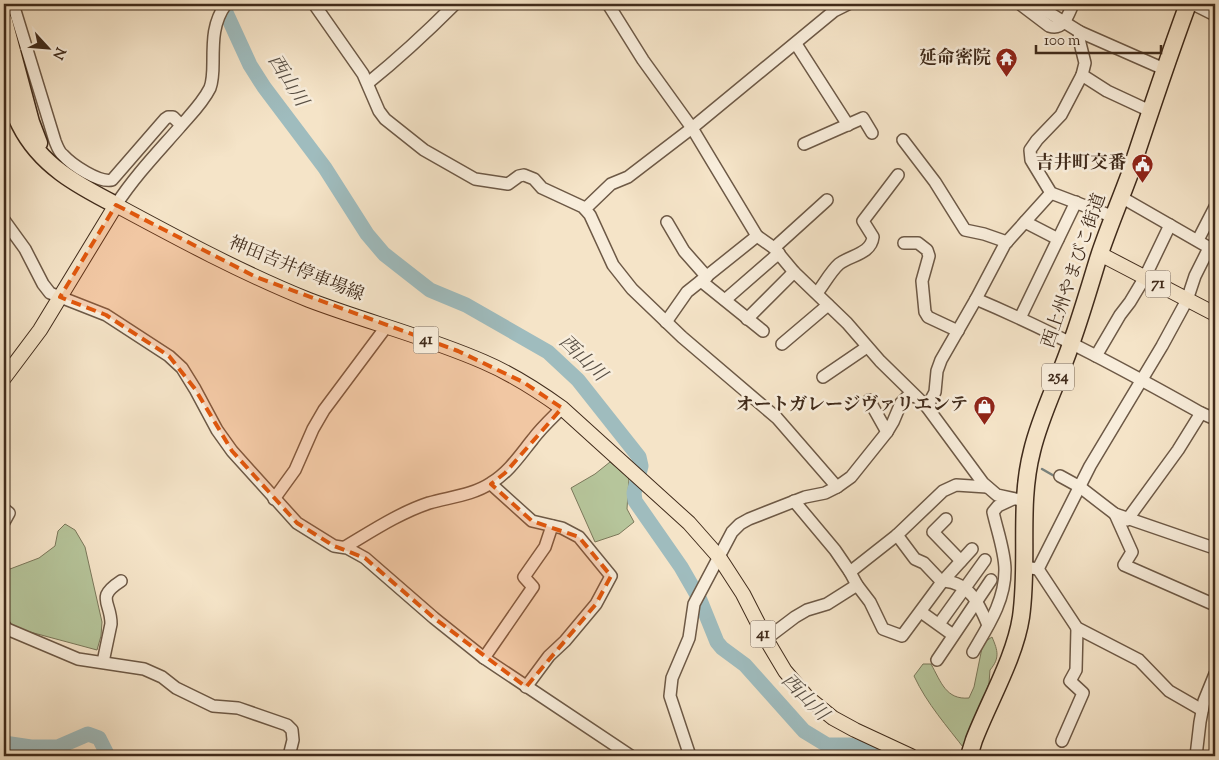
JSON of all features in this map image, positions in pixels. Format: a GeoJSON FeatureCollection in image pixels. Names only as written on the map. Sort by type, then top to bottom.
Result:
{"type":"FeatureCollection","features":[{"type":"Feature","properties":{"kind":"highway","name":"西上州やまびこ街道"},"geometry":{"type":"LineString","coordinates":[[969,756],[1016,638],[1022,601],[1031,568],[1019,500],[1025,488],[1032,451],[1042,418],[1072,344],[1100,254],[1122,197],[1164,68],[1188,4]]}},
{"type":"Feature","properties":{"kind":"highway"},"geometry":{"type":"LineString","coordinates":[[4,20],[36,136],[46,158],[54,168]]}},
{"type":"Feature","properties":{"kind":"highway"},"geometry":{"type":"LineString","coordinates":[[4,77],[20,125],[35,148],[54,168],[72,182],[116,205]]}},
{"type":"Feature","properties":{"kind":"main road"},"geometry":{"type":"LineString","coordinates":[[4,378],[24,353],[116,205]]}},
{"type":"Feature","properties":{"kind":"main road","name":"神田吉井停車場線"},"geometry":{"type":"LineString","coordinates":[[116,205],[256,278],[310,300],[458,351],[486,363],[523,382],[562,408],[689,523],[719,557],[743,594],[785,671],[807,697],[833,718],[910,756]]}},
{"type":"Feature","properties":{"kind":"main road","name":"71"},"geometry":{"type":"LineString","coordinates":[[1100,254],[1215,314]]}},
{"type":"Feature","properties":{"kind":"street"},"geometry":{"type":"LineString","coordinates":[[13,4],[55,142],[62,155],[73,163],[98,179],[112,180],[165,119],[173,117],[181,125]]}},
{"type":"Feature","properties":{"kind":"street"},"geometry":{"type":"LineString","coordinates":[[314,4],[368,83],[379,111],[385,119],[424,150],[475,179],[508,184],[519,176],[524,175],[534,179],[542,188],[585,209],[613,265],[632,289],[666,322],[777,418],[837,487]]}},
{"type":"Feature","properties":{"kind":"street"},"geometry":{"type":"LineString","coordinates":[[368,83],[422,37],[455,4]]}},
{"type":"Feature","properties":{"kind":"street"},"geometry":{"type":"LineString","coordinates":[[608,4],[643,60],[692,128],[757,236],[776,250],[794,272],[847,323],[866,347],[927,407],[987,487],[997,495],[1019,500]]}},
{"type":"Feature","properties":{"kind":"street"},"geometry":{"type":"LineString","coordinates":[[585,209],[611,184],[628,177],[796,44],[834,7],[848,4]]}},
{"type":"Feature","properties":{"kind":"street"},"geometry":{"type":"LineString","coordinates":[[1020,4],[1049,26],[1057,28],[1064,23],[1073,4]]}},
{"type":"Feature","properties":{"kind":"street"},"geometry":{"type":"LineString","coordinates":[[1035,4],[1080,32],[1164,68]]}},
{"type":"Feature","properties":{"kind":"street"},"geometry":{"type":"LineString","coordinates":[[1193,4],[1215,15]]}},
{"type":"Feature","properties":{"kind":"street"},"geometry":{"type":"LineString","coordinates":[[116,205],[124,192],[181,125],[193,114],[210,87],[213,74],[213,36],[216,22],[223,7]]}},
{"type":"Feature","properties":{"kind":"street"},"geometry":{"type":"LineString","coordinates":[[1080,32],[1079,39],[1085,63],[1082,75],[1061,115],[1030,150],[1031,160],[1035,170],[1051,194],[1114,217]]}},
{"type":"Feature","properties":{"kind":"street"},"geometry":{"type":"LineString","coordinates":[[796,44],[848,125]]}},
{"type":"Feature","properties":{"kind":"street"},"geometry":{"type":"LineString","coordinates":[[1082,75],[1107,91],[1150,111]]}},
{"type":"Feature","properties":{"kind":"street"},"geometry":{"type":"LineString","coordinates":[[804,144],[863,118],[872,133]]}},
{"type":"Feature","properties":{"kind":"street"},"geometry":{"type":"LineString","coordinates":[[903,140],[935,182],[964,230],[984,234],[1007,242]]}},
{"type":"Feature","properties":{"kind":"street"},"geometry":{"type":"LineString","coordinates":[[817,293],[839,264],[860,254],[872,243],[873,238],[863,221],[898,175]]}},
{"type":"Feature","properties":{"kind":"street"},"geometry":{"type":"LineString","coordinates":[[927,407],[935,392],[937,371],[1007,242],[1051,194]]}},
{"type":"Feature","properties":{"kind":"street"},"geometry":{"type":"LineString","coordinates":[[1122,197],[1212,249],[1195,276],[1187,300],[1090,466],[1080,487],[1031,568],[1077,628],[1140,660],[1168,691],[1202,710]]}},
{"type":"Feature","properties":{"kind":"street"},"geometry":{"type":"LineString","coordinates":[[724,300],[827,200]]}},
{"type":"Feature","properties":{"kind":"street"},"geometry":{"type":"LineString","coordinates":[[1020,318],[1076,202]]}},
{"type":"Feature","properties":{"kind":"street"},"geometry":{"type":"LineString","coordinates":[[1198,240],[1215,207]]}},
{"type":"Feature","properties":{"kind":"street"},"geometry":{"type":"LineString","coordinates":[[4,220],[25,250],[43,284],[50,293],[106,315],[169,356],[182,368],[217,430],[232,451],[297,523],[315,536],[334,546],[345,547],[366,558],[434,618],[484,658],[631,756]]}},
{"type":"Feature","properties":{"kind":"street"},"geometry":{"type":"LineString","coordinates":[[667,222],[684,251],[704,279],[724,300],[763,331]]}},
{"type":"Feature","properties":{"kind":"street"},"geometry":{"type":"LineString","coordinates":[[1025,222],[1058,239]]}},
{"type":"Feature","properties":{"kind":"street"},"geometry":{"type":"LineString","coordinates":[[1096,356],[1145,277],[1170,224]]}},
{"type":"Feature","properties":{"kind":"street"},"geometry":{"type":"LineString","coordinates":[[666,322],[687,292],[757,236]]}},
{"type":"Feature","properties":{"kind":"street"},"geometry":{"type":"LineString","coordinates":[[904,243],[918,243],[927,250],[929,256],[922,281],[925,312],[928,317],[958,330]]}},
{"type":"Feature","properties":{"kind":"street"},"geometry":{"type":"LineString","coordinates":[[747,319],[794,272]]}},
{"type":"Feature","properties":{"kind":"street"},"geometry":{"type":"LineString","coordinates":[[976,299],[1020,318],[1096,356],[1215,419]]}},
{"type":"Feature","properties":{"kind":"street"},"geometry":{"type":"LineString","coordinates":[[782,344],[828,305]]}},
{"type":"Feature","properties":{"kind":"street"},"geometry":{"type":"LineString","coordinates":[[274,499],[295,470],[313,429],[324,410],[386,327]]}},
{"type":"Feature","properties":{"kind":"street"},"geometry":{"type":"LineString","coordinates":[[823,377],[866,347]]}},
{"type":"Feature","properties":{"kind":"street"},"geometry":{"type":"LineString","coordinates":[[690,756],[670,696],[672,678],[689,638],[694,604],[732,532],[740,524],[794,501],[825,493],[851,477],[893,422],[901,403],[907,398],[915,396]]}},
{"type":"Feature","properties":{"kind":"street"},"geometry":{"type":"LineString","coordinates":[[869,400],[886,432]]}},
{"type":"Feature","properties":{"kind":"street"},"geometry":{"type":"LineString","coordinates":[[345,547],[406,512],[429,503],[475,492],[490,484],[506,473],[534,437],[562,408]]}},
{"type":"Feature","properties":{"kind":"street"},"geometry":{"type":"LineString","coordinates":[[1128,520],[1178,450],[1201,413]]}},
{"type":"Feature","properties":{"kind":"street"},"geometry":{"type":"LineString","coordinates":[[1060,476],[1080,487],[1115,514],[1128,520],[1215,547]]}},
{"type":"Feature","properties":{"kind":"street"},"geometry":{"type":"LineString","coordinates":[[490,484],[532,521],[562,528],[579,537],[611,576],[596,604],[566,641],[549,656],[526,687]]}},
{"type":"Feature","properties":{"kind":"street"},"geometry":{"type":"LineString","coordinates":[[850,572],[898,535],[943,491],[956,485],[987,487]]}},
{"type":"Feature","properties":{"kind":"street"},"geometry":{"type":"LineString","coordinates":[[973,652],[1000,600],[1005,568],[993,512],[998,506],[1019,500]]}},
{"type":"Feature","properties":{"kind":"street"},"geometry":{"type":"LineString","coordinates":[[794,501],[835,550],[870,602],[883,629],[902,636],[943,582],[972,549]]}},
{"type":"Feature","properties":{"kind":"street"},"geometry":{"type":"LineString","coordinates":[[4,509],[9,513],[4,522]]}},
{"type":"Feature","properties":{"kind":"street"},"geometry":{"type":"LineString","coordinates":[[1115,514],[1132,552],[1124,566],[1215,605]]}},
{"type":"Feature","properties":{"kind":"street"},"geometry":{"type":"LineString","coordinates":[[946,519],[933,532],[961,562]]}},
{"type":"Feature","properties":{"kind":"street"},"geometry":{"type":"LineString","coordinates":[[484,658],[533,587],[524,577],[545,547],[552,526]]}},
{"type":"Feature","properties":{"kind":"street"},"geometry":{"type":"LineString","coordinates":[[898,535],[915,559],[924,563],[943,582],[952,582],[964,588],[977,600],[988,626]]}},
{"type":"Feature","properties":{"kind":"street"},"geometry":{"type":"LineString","coordinates":[[938,624],[985,560]]}},
{"type":"Feature","properties":{"kind":"street"},"geometry":{"type":"LineString","coordinates":[[937,660],[992,580]]}},
{"type":"Feature","properties":{"kind":"street"},"geometry":{"type":"LineString","coordinates":[[103,662],[111,624],[106,600],[109,589],[121,581]]}},
{"type":"Feature","properties":{"kind":"street"},"geometry":{"type":"LineString","coordinates":[[766,639],[795,617],[807,610],[827,604],[857,585]]}},
{"type":"Feature","properties":{"kind":"street"},"geometry":{"type":"LineString","coordinates":[[921,612],[954,635]]}},
{"type":"Feature","properties":{"kind":"street"},"geometry":{"type":"LineString","coordinates":[[4,625],[7,629],[78,659],[144,669],[213,706],[238,708],[287,725],[292,730],[293,740],[289,756]]}},
{"type":"Feature","properties":{"kind":"street"},"geometry":{"type":"LineString","coordinates":[[1062,741],[1083,693],[1070,682],[1076,670],[1077,628]]}},
{"type":"Feature","properties":{"kind":"street"},"geometry":{"type":"LineString","coordinates":[[1196,756],[1202,710],[1215,674]]}},
{"type":"Feature","properties":{"kind":"highlighted area"},"geometry":{"type":"Polygon","coordinates":[[[116,205],[256,277],[458,351],[523,382],[562,408],[505,473],[491,484],[532,521],[579,537],[611,576],[596,604],[526,687],[434,618],[365,558],[334,546],[297,523],[232,451],[195,389],[169,356],[106,315],[60,297],[116,205]]]}},
{"type":"Feature","properties":{"kind":"green space"},"geometry":{"type":"Polygon","coordinates":[[[610,462],[629,478],[627,509],[634,522],[619,534],[595,542],[571,488],[595,474],[610,462]]]}},
{"type":"Feature","properties":{"kind":"green space"},"geometry":{"type":"Polygon","coordinates":[[[65,524],[75,530],[85,547],[102,622],[97,650],[4,625],[4,573],[39,558],[55,546],[58,531],[65,524]]]}},
{"type":"Feature","properties":{"kind":"green space"},"geometry":{"type":"Polygon","coordinates":[[[992,637],[997,650],[997,658],[990,670],[989,683],[966,751],[931,705],[914,676],[923,664],[931,664],[941,683],[950,693],[961,698],[969,698],[974,687],[983,643],[992,637]]]}},
{"type":"Feature","properties":{"kind":"waterway","name":"西山川"},"geometry":{"type":"LineString","coordinates":[[222,4],[250,65],[264,87],[325,168],[367,234],[384,254],[430,290],[466,305],[548,352],[578,380],[639,457],[641,466],[634,493],[635,501],[681,567],[700,600],[717,642],[722,648],[745,665],[804,731],[827,745],[850,745],[875,756]]}},
{"type":"Feature","properties":{"kind":"waterway"},"geometry":{"type":"LineString","coordinates":[[1042,469],[1056,477]]}},
{"type":"Feature","properties":{"kind":"waterway"},"geometry":{"type":"LineString","coordinates":[[4,743],[31,747],[58,747],[88,734],[99,738],[108,756]]}},
{"type":"Feature","properties":{"kind":"place","name":"延命密院"},"geometry":{"type":"Point","coordinates":[1007,78]}},
{"type":"Feature","properties":{"kind":"place","name":"吉井町交番"},"geometry":{"type":"Point","coordinates":[1142,183]}},
{"type":"Feature","properties":{"kind":"place","name":"オートガレージヴァリエンテ"},"geometry":{"type":"Point","coordinates":[984,425]}}]}
